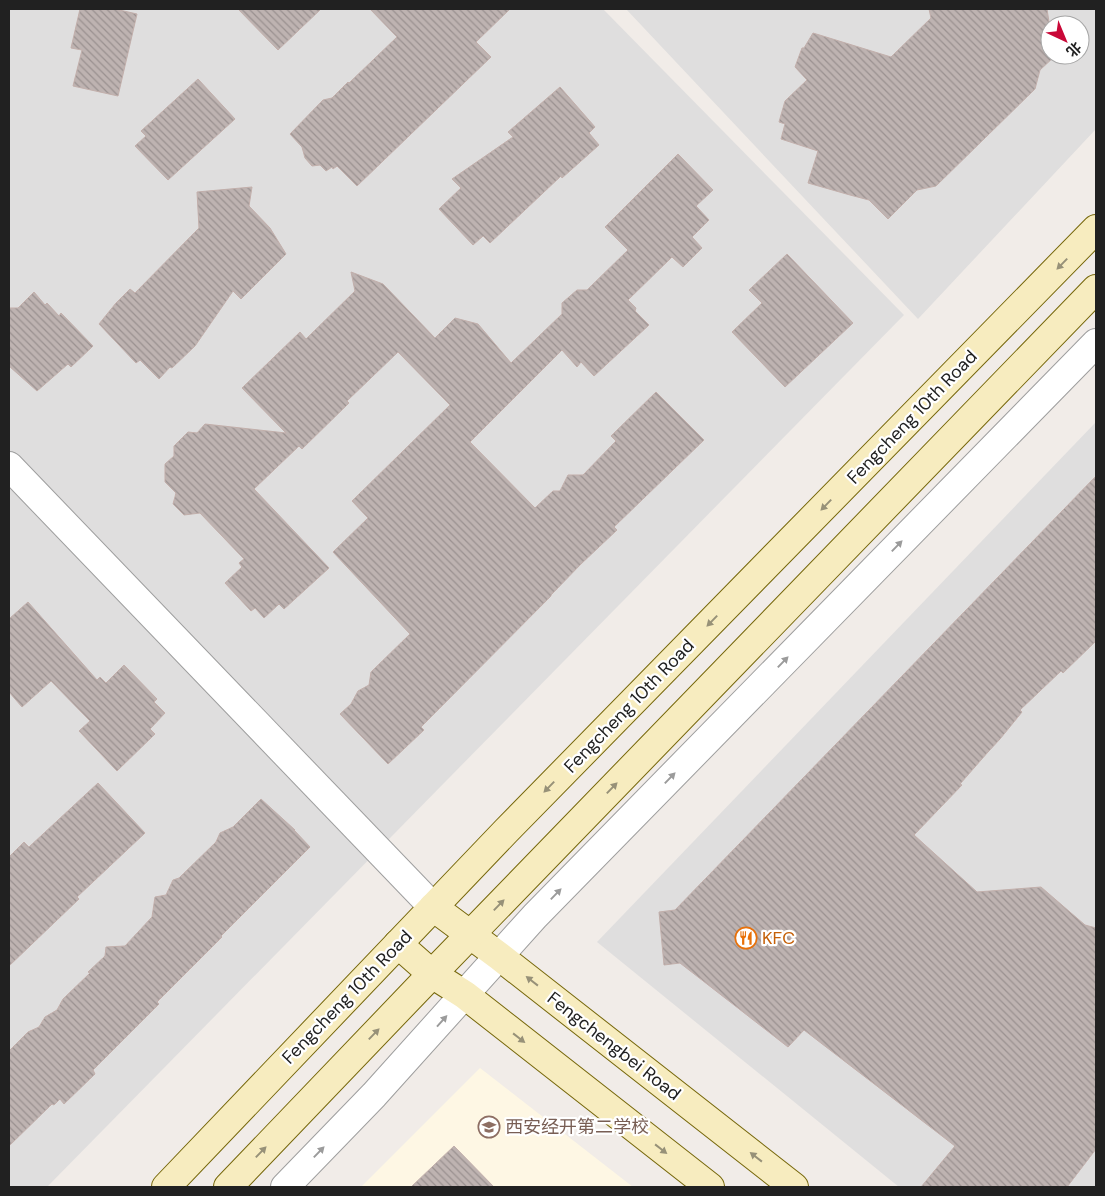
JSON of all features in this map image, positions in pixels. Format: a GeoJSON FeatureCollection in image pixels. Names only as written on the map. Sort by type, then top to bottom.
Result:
{"type":"FeatureCollection","features":[{"type":"Feature","properties":{"kind":"main road","name":"Fengcheng 10th Road"},"geometry":{"type":"LineString","coordinates":[[166,1187],[433,907],[1096,229]]}},
{"type":"Feature","properties":{"kind":"main road"},"geometry":{"type":"LineString","coordinates":[[228,1187],[1096,289]]}},
{"type":"Feature","properties":{"kind":"main road","name":"Fengchengbei Road"},"geometry":{"type":"LineString","coordinates":[[433,907],[499,956],[794,1187]]}},
{"type":"Feature","properties":{"kind":"main road"},"geometry":{"type":"LineString","coordinates":[[398,944],[432,974],[465,996],[710,1187]]}},
{"type":"Feature","properties":{"kind":"street"},"geometry":{"type":"LineString","coordinates":[[285,1187],[374,1095],[553,896],[1096,343]]}},
{"type":"Feature","properties":{"kind":"street"},"geometry":{"type":"LineString","coordinates":[[9,466],[433,907]]}},
{"type":"Feature","properties":{"kind":"shaded area"},"geometry":{"type":"Polygon","coordinates":[[[9,9],[603,9],[904,315],[47,1187],[9,1187],[9,9]]]}},
{"type":"Feature","properties":{"kind":"shaded area"},"geometry":{"type":"Polygon","coordinates":[[[626,9],[1096,9],[1096,129],[918,319],[626,9]]]}},
{"type":"Feature","properties":{"kind":"shaded area"},"geometry":{"type":"Polygon","coordinates":[[[1096,422],[1096,1187],[899,1187],[597,942],[1096,422]]]}},
{"type":"Feature","properties":{"kind":"shaded area","name":"西安经开第二学校"},"geometry":{"type":"Polygon","coordinates":[[[480,1068],[633,1187],[361,1187],[480,1068]]]}},
{"type":"Feature","properties":{"kind":"building"},"geometry":{"type":"Polygon","coordinates":[[[80,9],[115,9],[137,14],[118,96],[73,86],[82,50],[71,48],[80,9]]]}},
{"type":"Feature","properties":{"kind":"building"},"geometry":{"type":"Polygon","coordinates":[[[238,9],[321,9],[278,50],[238,9]]]}},
{"type":"Feature","properties":{"kind":"building"},"geometry":{"type":"Polygon","coordinates":[[[370,9],[510,9],[476,42],[491,57],[357,186],[337,166],[326,171],[320,165],[312,166],[305,158],[302,147],[290,134],[323,100],[332,98],[397,37],[370,9]]]}},
{"type":"Feature","properties":{"kind":"building"},"geometry":{"type":"Polygon","coordinates":[[[929,9],[1047,9],[1048,15],[1040,15],[1040,65],[1045,65],[1040,70],[1035,89],[936,186],[917,190],[888,219],[869,200],[808,183],[818,151],[781,139],[785,124],[779,122],[785,101],[807,80],[795,67],[802,48],[804,48],[813,33],[891,57],[931,18],[929,9]]]}},
{"type":"Feature","properties":{"kind":"building"},"geometry":{"type":"Polygon","coordinates":[[[198,79],[235,119],[168,180],[135,146],[146,136],[141,131],[198,79]]]}},
{"type":"Feature","properties":{"kind":"building"},"geometry":{"type":"Polygon","coordinates":[[[560,87],[595,127],[589,133],[599,145],[562,178],[561,176],[490,243],[483,236],[473,245],[439,209],[461,188],[452,179],[513,137],[508,132],[560,87]]]}},
{"type":"Feature","properties":{"kind":"building"},"geometry":{"type":"Polygon","coordinates":[[[678,154],[713,190],[696,206],[709,220],[692,237],[702,248],[683,267],[672,257],[628,300],[636,308],[635,311],[649,325],[594,376],[581,362],[577,367],[562,350],[470,442],[535,508],[553,491],[560,491],[568,475],[583,475],[616,441],[611,436],[656,392],[704,440],[614,527],[617,530],[581,564],[421,727],[424,730],[388,764],[340,714],[351,704],[358,691],[369,685],[371,672],[410,634],[333,552],[368,518],[352,501],[450,405],[398,352],[347,401],[349,403],[302,449],[299,446],[254,489],[329,568],[284,609],[279,604],[264,618],[255,608],[251,611],[225,583],[242,567],[239,563],[244,559],[200,513],[184,515],[173,504],[176,493],[165,482],[165,464],[174,456],[174,446],[188,432],[197,433],[205,424],[286,433],[242,388],[300,332],[306,339],[355,291],[351,272],[383,284],[435,338],[455,318],[478,324],[511,363],[562,314],[562,303],[577,290],[587,290],[628,250],[605,227],[678,154]]]}},
{"type":"Feature","properties":{"kind":"building"},"geometry":{"type":"Polygon","coordinates":[[[252,187],[249,206],[270,228],[286,254],[241,299],[233,291],[195,346],[159,379],[140,360],[136,363],[99,324],[130,289],[135,293],[199,228],[197,192],[252,187]]]}},
{"type":"Feature","properties":{"kind":"building"},"geometry":{"type":"Polygon","coordinates":[[[787,254],[853,323],[785,387],[732,332],[762,303],[749,290],[787,254]]]}},
{"type":"Feature","properties":{"kind":"building"},"geometry":{"type":"Polygon","coordinates":[[[34,292],[45,305],[47,303],[59,316],[61,313],[93,346],[71,367],[68,364],[37,391],[9,366],[9,308],[18,308],[34,292]]]}},
{"type":"Feature","properties":{"kind":"building"},"geometry":{"type":"Polygon","coordinates":[[[1096,476],[1096,641],[1063,673],[1061,671],[1020,710],[1022,712],[960,784],[962,785],[914,835],[977,892],[1041,887],[1085,925],[1096,928],[1096,1149],[1067,1187],[921,1187],[955,1146],[804,1030],[788,1047],[680,963],[664,965],[659,912],[675,910],[1096,476]]]}},
{"type":"Feature","properties":{"kind":"building"},"geometry":{"type":"Polygon","coordinates":[[[28,602],[97,680],[100,677],[106,683],[124,665],[157,699],[154,702],[165,713],[150,729],[155,734],[117,771],[79,731],[90,721],[51,681],[22,707],[9,692],[9,619],[28,602]]]}},
{"type":"Feature","properties":{"kind":"building"},"geometry":{"type":"Polygon","coordinates":[[[98,783],[145,833],[77,897],[79,899],[9,966],[9,857],[24,842],[29,847],[98,783]]]}},
{"type":"Feature","properties":{"kind":"building"},"geometry":{"type":"Polygon","coordinates":[[[261,799],[295,830],[310,847],[157,1002],[159,1004],[93,1070],[95,1074],[64,1104],[60,1099],[54,1105],[52,1104],[9,1146],[9,1051],[28,1032],[39,1027],[45,1017],[57,1010],[63,999],[105,956],[106,947],[125,946],[152,917],[155,897],[166,895],[173,880],[179,878],[216,842],[220,833],[233,827],[261,799]]]}},
{"type":"Feature","properties":{"kind":"building"},"geometry":{"type":"Polygon","coordinates":[[[454,1146],[494,1187],[411,1187],[454,1146]]]}},
{"type":"Feature","properties":{"kind":"place","name":"KFC"},"geometry":{"type":"Point","coordinates":[746,938]}},
{"type":"Feature","properties":{"kind":"place","name":"西安经开第二学校"},"geometry":{"type":"Point","coordinates":[489,1127]}}]}
